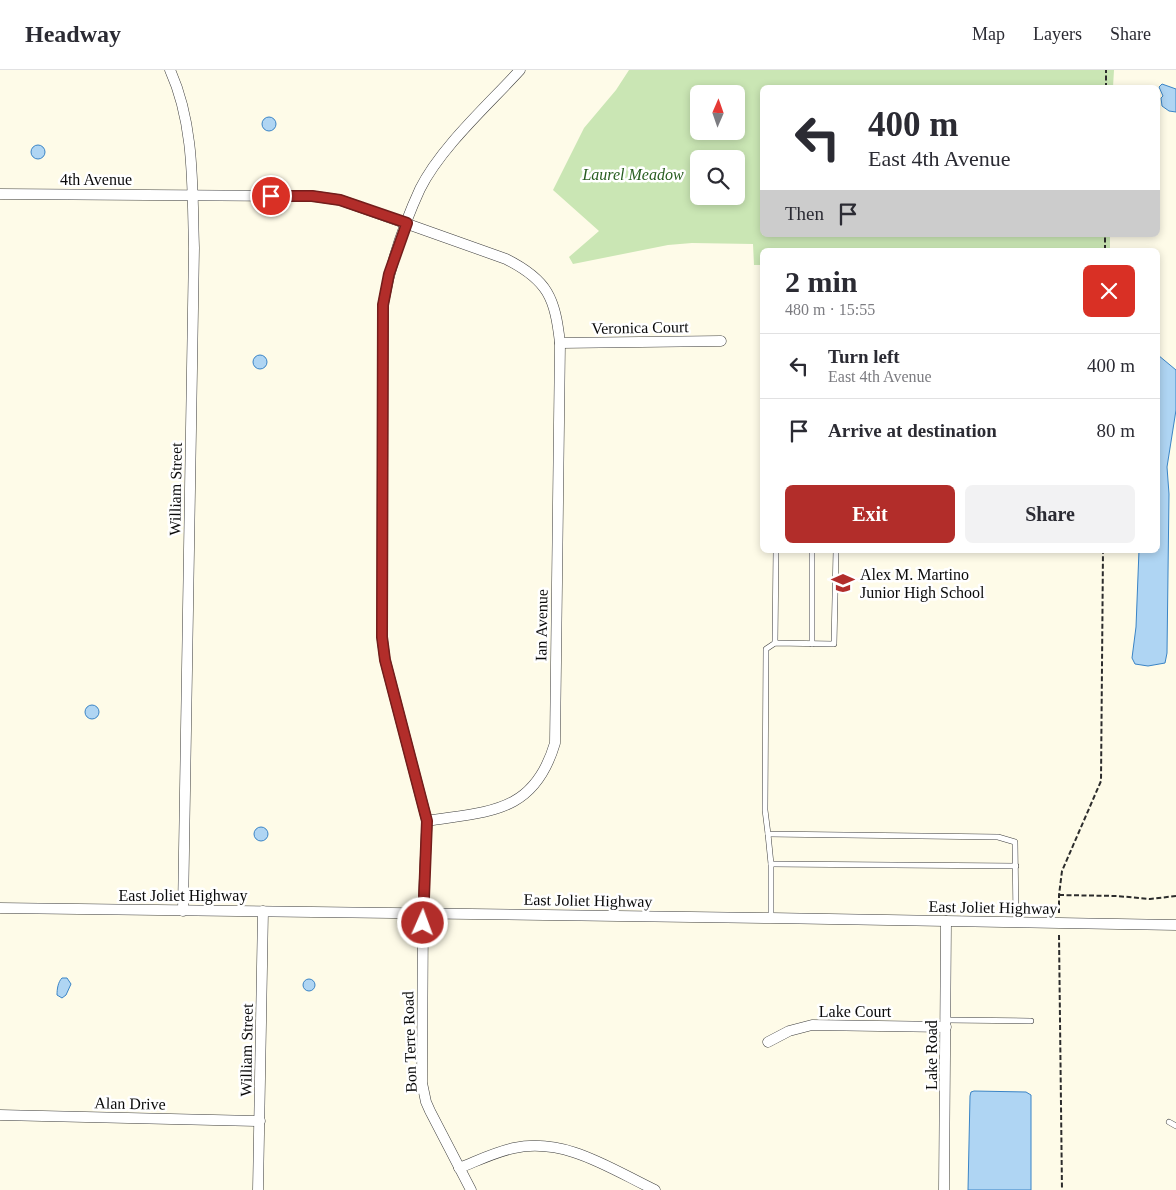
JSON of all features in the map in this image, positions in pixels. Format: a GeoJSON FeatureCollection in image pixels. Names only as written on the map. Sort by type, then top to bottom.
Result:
{"type":"FeatureCollection","features":[{"type":"Feature","properties":{"kind":"street","name":"William Street"},"geometry":{"type":"LineString","coordinates":[[170,70],[185,114],[190,152],[194,248],[183,911]]}},
{"type":"Feature","properties":{"kind":"street","name":"Bon Terre Road"},"geometry":{"type":"LineString","coordinates":[[470,1190],[426,1102],[422,1083],[423,913],[427,821],[385,660],[382,637],[383,305],[389,274],[421,189],[456,139],[520,70]]}},
{"type":"Feature","properties":{"kind":"street","name":"4th Avenue"},"geometry":{"type":"LineString","coordinates":[[0,194],[312,196],[340,200],[407,223]]}},
{"type":"Feature","properties":{"kind":"street","name":"Ian Avenue"},"geometry":{"type":"LineString","coordinates":[[407,223],[506,259],[525,268],[538,280],[548,294],[557,314],[560,343],[555,743],[550,759],[535,784],[517,801],[491,811],[427,821]]}},
{"type":"Feature","properties":{"kind":"street","name":"Veronica Court"},"geometry":{"type":"LineString","coordinates":[[560,343],[721,341]]}},
{"type":"Feature","properties":{"kind":"street","name":"East Joliet Highway"},"geometry":{"type":"LineString","coordinates":[[0,908],[1176,925]]}},
{"type":"Feature","properties":{"kind":"street","name":"William Street"},"geometry":{"type":"LineString","coordinates":[[258,1190],[263,911]]}},
{"type":"Feature","properties":{"kind":"street","name":"Lake Road"},"geometry":{"type":"LineString","coordinates":[[944,1190],[946,921]]}},
{"type":"Feature","properties":{"kind":"street","name":"Lake Court"},"geometry":{"type":"LineString","coordinates":[[768,1042],[789,1031],[812,1025],[946,1023]]}},
{"type":"Feature","properties":{"kind":"street","name":"Alan Drive"},"geometry":{"type":"LineString","coordinates":[[0,1115],[260,1121]]}},
{"type":"Feature","properties":{"kind":"street"},"geometry":{"type":"LineString","coordinates":[[459,1168],[513,1148],[526,1146],[555,1148],[584,1156],[655,1190]]}},
{"type":"Feature","properties":{"kind":"lane"},"geometry":{"type":"LineString","coordinates":[[774,643],[776,553]]}},
{"type":"Feature","properties":{"kind":"lane"},"geometry":{"type":"LineString","coordinates":[[812,553],[812,644]]}},
{"type":"Feature","properties":{"kind":"lane"},"geometry":{"type":"LineString","coordinates":[[771,918],[771,864],[765,810],[766,649],[774,643],[834,644],[836,553]]}},
{"type":"Feature","properties":{"kind":"lane"},"geometry":{"type":"LineString","coordinates":[[768,834],[998,837],[1015,842],[1016,922]]}},
{"type":"Feature","properties":{"kind":"lane"},"geometry":{"type":"LineString","coordinates":[[771,864],[1016,866]]}},
{"type":"Feature","properties":{"kind":"lane"},"geometry":{"type":"LineString","coordinates":[[946,1023],[1031,1021]]}},
{"type":"Feature","properties":{"kind":"lane"},"geometry":{"type":"LineString","coordinates":[[1169,1122],[1176,1126]]}},
{"type":"Feature","properties":{"kind":"path"},"geometry":{"type":"LineString","coordinates":[[1106,70],[1106,85]]}},
{"type":"Feature","properties":{"kind":"path"},"geometry":{"type":"LineString","coordinates":[[1062,1190],[1059,895],[1062,871],[1068,854],[1101,781],[1103,553]]}},
{"type":"Feature","properties":{"kind":"path"},"geometry":{"type":"LineString","coordinates":[[1059,895],[1117,896],[1150,899],[1176,896]]}},
{"type":"Feature","properties":{"kind":"green space","name":"Laurel Meadow"},"geometry":{"type":"Polygon","coordinates":[[[629,70],[1114,70],[1113,85],[760,85],[760,237],[1110,237],[1110,248],[760,248],[760,265],[754,265],[753,244],[692,243],[668,245],[573,264],[569,257],[599,231],[553,190],[584,128],[616,90],[629,70]]]}},
{"type":"Feature","properties":{"kind":"water"},"geometry":{"type":"Polygon","coordinates":[[[1162,84],[1176,89],[1176,112],[1169,111],[1162,106],[1161,98],[1163,96],[1160,86],[1162,84]]]}},
{"type":"Feature","properties":{"kind":"water"},"geometry":{"type":"Polygon","coordinates":[[[269,117],[274,119],[276,124],[274,129],[269,131],[264,129],[262,124],[264,119],[269,117]]]}},
{"type":"Feature","properties":{"kind":"water"},"geometry":{"type":"Polygon","coordinates":[[[38,145],[43,147],[45,152],[43,157],[38,159],[33,157],[31,152],[33,147],[38,145]]]}},
{"type":"Feature","properties":{"kind":"water"},"geometry":{"type":"Polygon","coordinates":[[[260,355],[265,357],[267,362],[265,367],[260,369],[255,367],[253,362],[255,357],[260,355]]]}},
{"type":"Feature","properties":{"kind":"water"},"geometry":{"type":"Polygon","coordinates":[[[1160,357],[1176,370],[1176,410],[1167,467],[1169,494],[1167,653],[1165,663],[1148,666],[1135,664],[1132,658],[1136,627],[1139,553],[1160,553],[1160,357]]]}},
{"type":"Feature","properties":{"kind":"water"},"geometry":{"type":"Polygon","coordinates":[[[92,705],[97,707],[99,712],[97,717],[92,719],[87,717],[85,712],[87,707],[92,705]]]}},
{"type":"Feature","properties":{"kind":"water"},"geometry":{"type":"Polygon","coordinates":[[[261,827],[266,829],[268,834],[266,839],[261,841],[256,839],[254,834],[256,829],[261,827]]]}},
{"type":"Feature","properties":{"kind":"water"},"geometry":{"type":"Polygon","coordinates":[[[62,978],[67,978],[71,984],[66,995],[62,998],[57,995],[58,986],[62,978]]]}},
{"type":"Feature","properties":{"kind":"water"},"geometry":{"type":"Polygon","coordinates":[[[311,979],[314,980],[314,990],[307,991],[304,990],[303,983],[304,980],[311,979]]]}},
{"type":"Feature","properties":{"kind":"water"},"geometry":{"type":"Polygon","coordinates":[[[971,1092],[1026,1092],[1031,1095],[1031,1190],[968,1190],[970,1096],[971,1092]]]}},
{"type":"Feature","properties":{"kind":"place","name":"Alex M. Martino Junior High School"},"geometry":{"type":"Point","coordinates":[843,583]}},
{"type":"Feature","properties":{"kind":"route"},"geometry":{"type":"LineString","coordinates":[[271,196],[312,196],[340,200],[407,223],[389,274],[383,305],[382,637],[385,660],[427,821],[423,923]]}}]}
